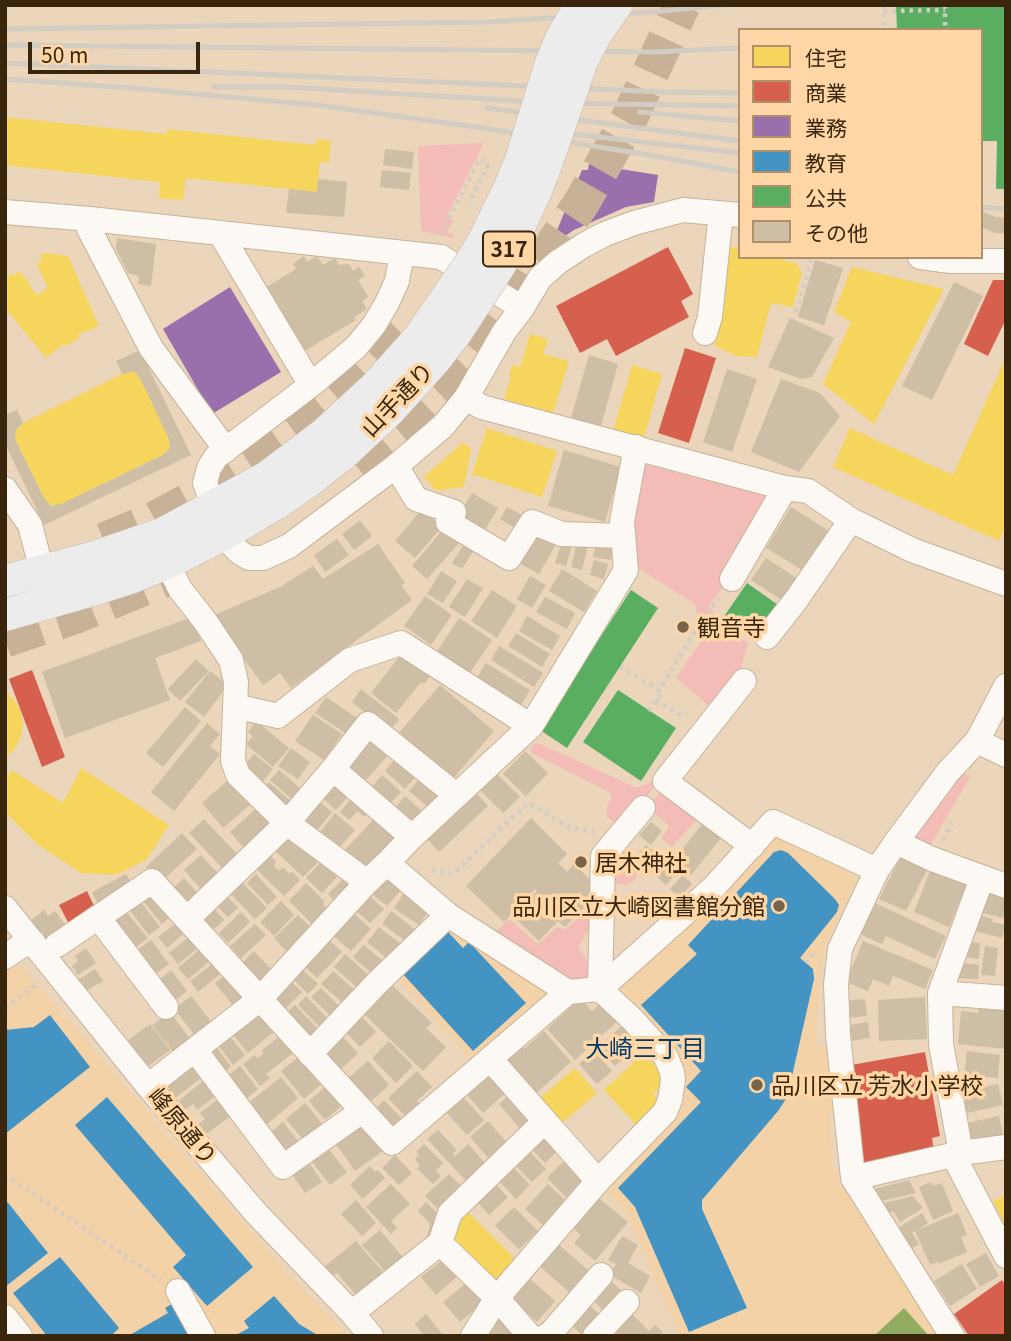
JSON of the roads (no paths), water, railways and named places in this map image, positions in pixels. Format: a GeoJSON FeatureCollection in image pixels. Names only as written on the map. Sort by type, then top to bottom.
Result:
{"type":"FeatureCollection","features":[{"type":"Feature","properties":{"kind":"main road","name":"山手通り"},"geometry":{"type":"LineString","coordinates":[[5,580],[94,557],[162,534],[218,521],[309,481],[375,387],[418,339],[468,267],[509,189],[521,160],[551,63],[562,37],[581,5]]}},
{"type":"Feature","properties":{"kind":"main road","name":"山手通り"},"geometry":{"type":"LineString","coordinates":[[333,444],[390,410],[456,333],[492,278],[535,193],[582,61],[616,5]]}},
{"type":"Feature","properties":{"kind":"main road","name":"山手通り"},"geometry":{"type":"LineString","coordinates":[[5,615],[133,577],[167,562],[218,521]]}},
{"type":"Feature","properties":{"kind":"street"},"geometry":{"type":"LineString","coordinates":[[402,253],[397,281],[387,303],[374,325],[356,346],[311,385],[216,457],[209,468],[205,483],[218,521],[239,552],[249,558],[263,558],[289,546],[396,466],[443,426],[466,398],[504,332],[540,278],[584,244],[634,223],[683,210],[720,212],[733,221],[705,333]]}},
{"type":"Feature","properties":{"kind":"street"},"geometry":{"type":"LineString","coordinates":[[5,212],[441,257],[522,308]]}},
{"type":"Feature","properties":{"kind":"street"},"geometry":{"type":"LineString","coordinates":[[5,231],[33,215]]}},
{"type":"Feature","properties":{"kind":"street"},"geometry":{"type":"LineString","coordinates":[[90,219],[89,229],[151,348],[226,450]]}},
{"type":"Feature","properties":{"kind":"street"},"geometry":{"type":"LineString","coordinates":[[220,233],[311,385]]}},
{"type":"Feature","properties":{"kind":"street"},"geometry":{"type":"LineString","coordinates":[[983,250],[1006,250]]}},
{"type":"Feature","properties":{"kind":"street"},"geometry":{"type":"LineString","coordinates":[[936,259],[1006,261]]}},
{"type":"Feature","properties":{"kind":"street"},"geometry":{"type":"LineString","coordinates":[[466,398],[482,407],[785,488],[808,491],[850,520],[912,550],[1006,584]]}},
{"type":"Feature","properties":{"kind":"street"},"geometry":{"type":"LineString","coordinates":[[148,1086],[260,999],[367,882],[531,726],[626,570],[622,521],[636,447]]}},
{"type":"Feature","properties":{"kind":"street"},"geometry":{"type":"LineString","coordinates":[[396,466],[416,499],[454,512],[448,522],[509,558],[532,522],[562,534],[623,536]]}},
{"type":"Feature","properties":{"kind":"street"},"geometry":{"type":"LineString","coordinates":[[732,579],[785,488]]}},
{"type":"Feature","properties":{"kind":"street"},"geometry":{"type":"LineString","coordinates":[[5,489],[30,525],[42,571]]}},
{"type":"Feature","properties":{"kind":"street"},"geometry":{"type":"LineString","coordinates":[[767,637],[796,600],[850,520]]}},
{"type":"Feature","properties":{"kind":"street"},"geometry":{"type":"LineString","coordinates":[[167,562],[180,589],[231,660],[236,682],[233,761],[239,775],[287,823],[367,882]]}},
{"type":"Feature","properties":{"kind":"street"},"geometry":{"type":"LineString","coordinates":[[235,706],[278,716],[351,660],[401,643],[531,726]]}},
{"type":"Feature","properties":{"kind":"street"},"geometry":{"type":"LineString","coordinates":[[744,681],[665,781],[752,846]]}},
{"type":"Feature","properties":{"kind":"street"},"geometry":{"type":"LineString","coordinates":[[952,1336],[853,1178],[838,1035],[836,984],[840,949],[877,870],[948,772],[977,741],[1006,686]]}},
{"type":"Feature","properties":{"kind":"street"},"geometry":{"type":"LineString","coordinates":[[187,919],[287,823],[368,724],[456,796]]}},
{"type":"Feature","properties":{"kind":"street"},"geometry":{"type":"LineString","coordinates":[[977,741],[1006,755]]}},
{"type":"Feature","properties":{"kind":"street"},"geometry":{"type":"LineString","coordinates":[[333,769],[412,837]]}},
{"type":"Feature","properties":{"kind":"street"},"geometry":{"type":"LineString","coordinates":[[473,1336],[497,1298],[598,1181],[665,1112],[670,1100],[673,1080],[666,1056],[600,989],[603,856],[643,808]]}},
{"type":"Feature","properties":{"kind":"street"},"geometry":{"type":"LineString","coordinates":[[5,957],[21,946],[45,944],[98,917],[152,881],[392,1143],[568,992],[600,989],[713,888],[774,822],[877,870]]}},
{"type":"Feature","properties":{"kind":"street"},"geometry":{"type":"LineString","coordinates":[[896,842],[932,859],[1006,886]]}},
{"type":"Feature","properties":{"kind":"street"},"geometry":{"type":"LineString","coordinates":[[387,863],[447,915],[568,992]]}},
{"type":"Feature","properties":{"kind":"street"},"geometry":{"type":"LineString","coordinates":[[982,878],[940,993],[941,1044],[957,1154],[1006,1256]]}},
{"type":"Feature","properties":{"kind":"street","name":"峰原通り"},"geometry":{"type":"LineString","coordinates":[[5,908],[45,944],[148,1086],[256,1213],[371,1336]]}},
{"type":"Feature","properties":{"kind":"street"},"geometry":{"type":"LineString","coordinates":[[310,1054],[377,983],[447,915]]}},
{"type":"Feature","properties":{"kind":"street"},"geometry":{"type":"LineString","coordinates":[[98,917],[166,1007]]}},
{"type":"Feature","properties":{"kind":"street"},"geometry":{"type":"LineString","coordinates":[[940,993],[1006,998]]}},
{"type":"Feature","properties":{"kind":"street"},"geometry":{"type":"LineString","coordinates":[[195,1050],[283,1167],[362,1111]]}},
{"type":"Feature","properties":{"kind":"street"},"geometry":{"type":"LineString","coordinates":[[491,1060],[598,1181]]}},
{"type":"Feature","properties":{"kind":"street"},"geometry":{"type":"LineString","coordinates":[[352,1313],[440,1243],[450,1213],[544,1122]]}},
{"type":"Feature","properties":{"kind":"street"},"geometry":{"type":"LineString","coordinates":[[853,1178],[957,1154],[1006,1147]]}},
{"type":"Feature","properties":{"kind":"street"},"geometry":{"type":"LineString","coordinates":[[440,1243],[497,1298],[530,1336]]}},
{"type":"Feature","properties":{"kind":"street"},"geometry":{"type":"LineString","coordinates":[[558,1332],[601,1275]]}},
{"type":"Feature","properties":{"kind":"street"},"geometry":{"type":"LineString","coordinates":[[178,1291],[204,1336]]}},
{"type":"Feature","properties":{"kind":"street"},"geometry":{"type":"LineString","coordinates":[[595,1336],[627,1302]]}},
{"type":"Feature","properties":{"kind":"street"},"geometry":{"type":"LineString","coordinates":[[5,1317],[20,1336]]}},
{"type":"Feature","properties":{"kind":"tunnel"},"geometry":{"type":"LineString","coordinates":[[353,462],[402,421],[469,356],[529,281],[582,202],[629,119],[682,5]]}},
{"type":"Feature","properties":{"kind":"tunnel"},"geometry":{"type":"LineString","coordinates":[[104,541],[152,521],[190,501],[263,455],[332,403],[404,336]]}},
{"type":"Feature","properties":{"kind":"tunnel"},"geometry":{"type":"LineString","coordinates":[[5,639],[74,616],[164,579]]}},
{"type":"Feature","properties":{"kind":"railway"},"geometry":{"type":"LineString","coordinates":[[5,29],[484,22],[725,5]]}},
{"type":"Feature","properties":{"kind":"railway"},"geometry":{"type":"LineString","coordinates":[[5,45],[654,52],[738,48]]}},
{"type":"Feature","properties":{"kind":"railway"},"geometry":{"type":"LineString","coordinates":[[5,63],[662,92],[738,93]]}},
{"type":"Feature","properties":{"kind":"railway"},"geometry":{"type":"LineString","coordinates":[[5,79],[316,105],[476,127],[738,172]]}},
{"type":"Feature","properties":{"kind":"railway"},"geometry":{"type":"LineString","coordinates":[[214,87],[287,87],[553,103],[738,106]]}},
{"type":"Feature","properties":{"kind":"railway"},"geometry":{"type":"LineString","coordinates":[[487,108],[738,141]]}},
{"type":"Feature","properties":{"kind":"railway"},"geometry":{"type":"LineString","coordinates":[[640,112],[738,121]]}},
{"type":"Feature","properties":{"kind":"railway"},"geometry":{"type":"LineString","coordinates":[[571,134],[738,153]]}},
{"type":"Feature","properties":{"kind":"railway"},"geometry":{"type":"LineString","coordinates":[[983,207],[1006,209]]}},
{"type":"Feature","properties":{"kind":"place","name":"観音寺"},"geometry":{"type":"Point","coordinates":[683,627]}},
{"type":"Feature","properties":{"kind":"place","name":"居木神社"},"geometry":{"type":"Point","coordinates":[581,862]}},
{"type":"Feature","properties":{"kind":"place","name":"品川区立大崎図書館分館"},"geometry":{"type":"Point","coordinates":[779,906]}},
{"type":"Feature","properties":{"kind":"place","name":"品川区立 芳水小学校"},"geometry":{"type":"Point","coordinates":[757,1085]}},
{"type":"Feature","properties":{"kind":"district","name":"大崎三丁目"},"geometry":{"type":"Point","coordinates":[645,1048]}}]}
